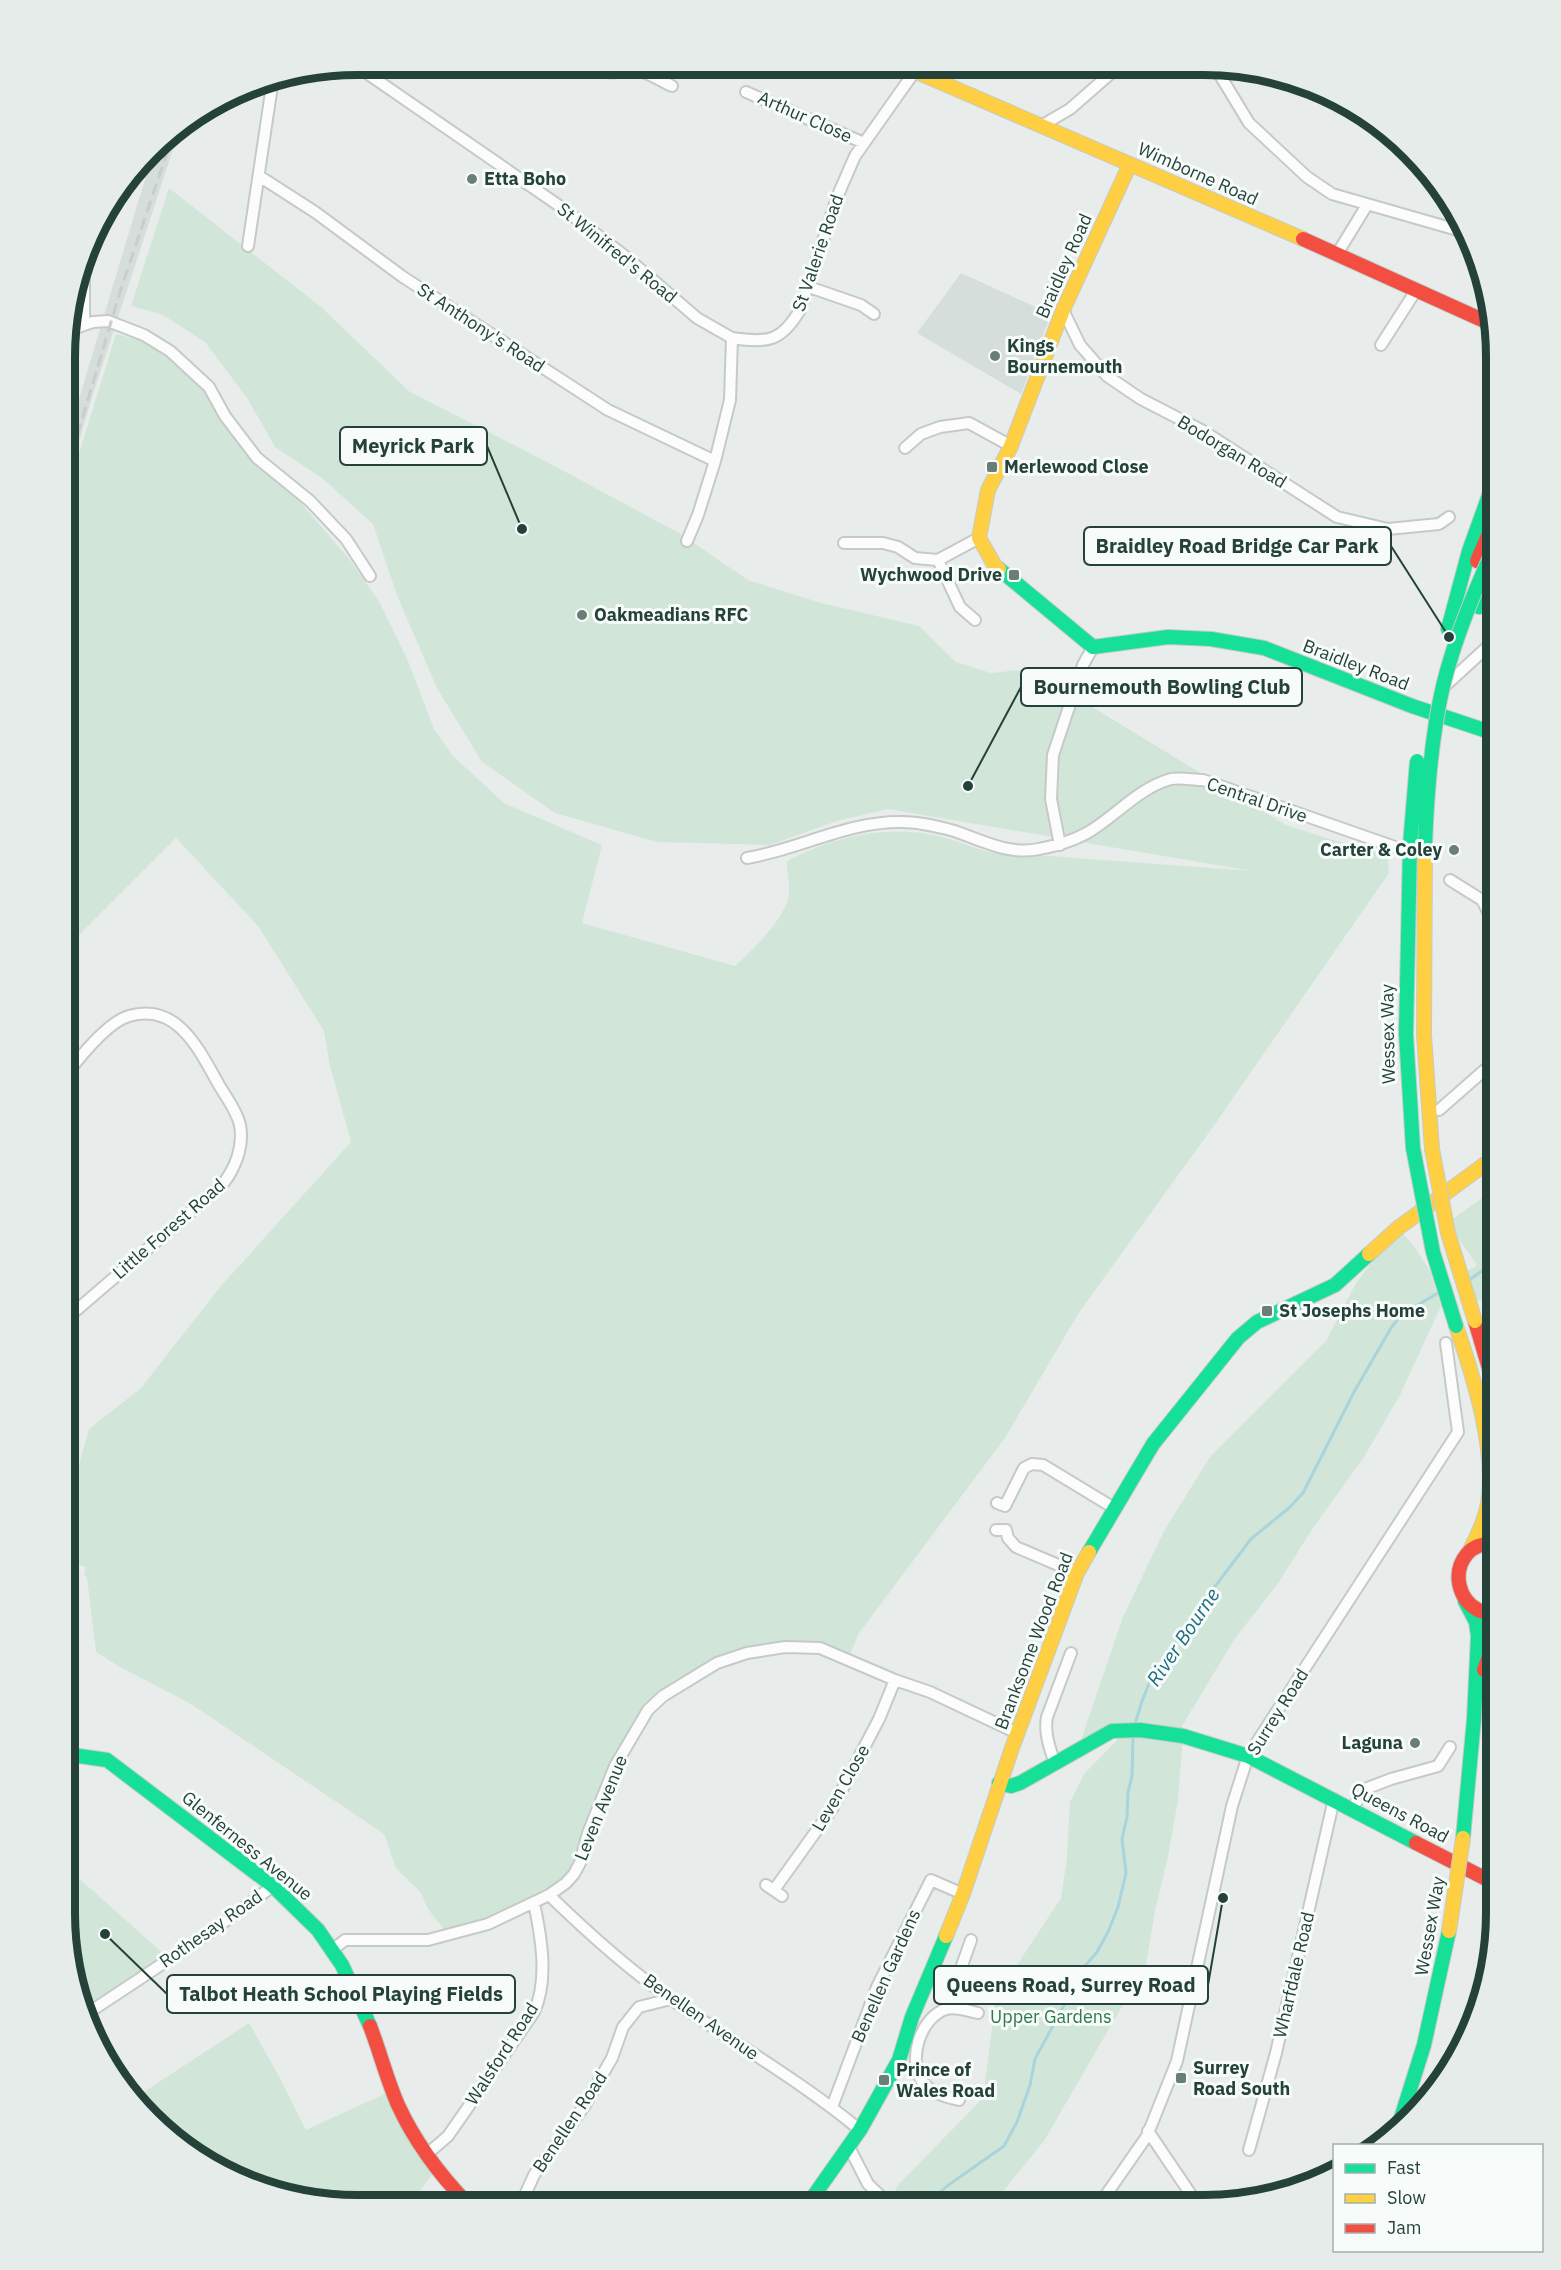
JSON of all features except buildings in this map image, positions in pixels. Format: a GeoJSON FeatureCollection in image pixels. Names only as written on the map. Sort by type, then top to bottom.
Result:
{"type":"FeatureCollection","features":[{"type":"Feature","properties":{"kind":"main road","name":"Wimborne Road"},"geometry":{"type":"LineString","coordinates":[[923,75],[1337,254],[1483,322]]}},
{"type":"Feature","properties":{"kind":"main road","name":"Braidley Road"},"geometry":{"type":"LineString","coordinates":[[979,538],[988,490],[1011,446],[1063,310],[1130,164]]}},
{"type":"Feature","properties":{"kind":"main road"},"geometry":{"type":"LineString","coordinates":[[1448,629],[1462,571],[1486,499]]}},
{"type":"Feature","properties":{"kind":"main road"},"geometry":{"type":"LineString","coordinates":[[979,538],[995,566],[1093,647]]}},
{"type":"Feature","properties":{"kind":"main road","name":"Wessex Way"},"geometry":{"type":"LineString","coordinates":[[1486,540],[1448,629],[1422,723],[1416,765],[1410,845],[1405,1014],[1406,1080],[1413,1148],[1433,1252],[1470,1364],[1480,1403],[1486,1456]]}},
{"type":"Feature","properties":{"kind":"main road","name":"Wessex Way"},"geometry":{"type":"LineString","coordinates":[[1486,567],[1447,672],[1439,703],[1430,760],[1425,845],[1423,1005],[1426,1088],[1432,1149],[1448,1233],[1486,1360]]}},
{"type":"Feature","properties":{"kind":"main road"},"geometry":{"type":"LineString","coordinates":[[1447,672],[1463,643],[1486,591]]}},
{"type":"Feature","properties":{"kind":"main road","name":"Braidley Road"},"geometry":{"type":"LineString","coordinates":[[1093,647],[1168,637],[1211,639],[1264,648],[1432,713],[1486,731]]}},
{"type":"Feature","properties":{"kind":"main road","name":"Branksome Wood Road"},"geometry":{"type":"LineString","coordinates":[[814,2195],[860,2130],[899,2060],[912,2018],[963,1894],[1017,1732],[1077,1573],[1154,1444],[1238,1338],[1257,1322],[1335,1285],[1398,1228],[1486,1163]]}},
{"type":"Feature","properties":{"kind":"main road","name":"Wessex Way"},"geometry":{"type":"LineString","coordinates":[[1403,2112],[1425,2045],[1449,1931],[1463,1838],[1474,1719],[1478,1636],[1476,1622],[1459,1588],[1457,1575],[1461,1561],[1470,1551],[1486,1514]]}},
{"type":"Feature","properties":{"kind":"main road"},"geometry":{"type":"LineString","coordinates":[[1470,1551],[1486,1543]]}},
{"type":"Feature","properties":{"kind":"main road"},"geometry":{"type":"LineString","coordinates":[[1465,1600],[1478,1611],[1486,1612]]}},
{"type":"Feature","properties":{"kind":"main road","name":"Wessex Way"},"geometry":{"type":"LineString","coordinates":[[1474,1719],[1486,1662]]}},
{"type":"Feature","properties":{"kind":"main road","name":"Queens Road"},"geometry":{"type":"LineString","coordinates":[[999,1783],[1011,1786],[1020,1783],[1112,1731],[1134,1730],[1183,1736],[1248,1756],[1486,1879]]}},
{"type":"Feature","properties":{"kind":"main road","name":"Glenferness Avenue"},"geometry":{"type":"LineString","coordinates":[[75,1755],[107,1760],[273,1886],[318,1930],[342,1965],[367,2017],[399,2104],[426,2155],[459,2195]]}},
{"type":"Feature","properties":{"kind":"street","name":"St Winifred's Road"},"geometry":{"type":"LineString","coordinates":[[369,75],[561,207],[626,257],[697,318],[732,338]]}},
{"type":"Feature","properties":{"kind":"street"},"geometry":{"type":"LineString","coordinates":[[651,75],[672,86]]}},
{"type":"Feature","properties":{"kind":"street","name":"St Valerie Road"},"geometry":{"type":"LineString","coordinates":[[732,338],[763,342],[776,338],[793,322],[809,287],[838,195],[855,156],[905,75]]}},
{"type":"Feature","properties":{"kind":"street"},"geometry":{"type":"LineString","coordinates":[[1041,126],[1070,109],[1109,75]]}},
{"type":"Feature","properties":{"kind":"street"},"geometry":{"type":"LineString","coordinates":[[1220,76],[1249,123],[1307,177],[1332,194],[1456,230]]}},
{"type":"Feature","properties":{"kind":"street"},"geometry":{"type":"LineString","coordinates":[[248,246],[272,88]]}},
{"type":"Feature","properties":{"kind":"street","name":"Arthur Close"},"geometry":{"type":"LineString","coordinates":[[746,92],[864,143]]}},
{"type":"Feature","properties":{"kind":"street","name":"St Anthony's Road"},"geometry":{"type":"LineString","coordinates":[[260,176],[315,212],[403,277],[608,410],[715,461]]}},
{"type":"Feature","properties":{"kind":"street"},"geometry":{"type":"LineString","coordinates":[[1337,254],[1367,205]]}},
{"type":"Feature","properties":{"kind":"street"},"geometry":{"type":"LineString","coordinates":[[809,287],[861,305],[874,314]]}},
{"type":"Feature","properties":{"kind":"street"},"geometry":{"type":"LineString","coordinates":[[84,288],[84,325]]}},
{"type":"Feature","properties":{"kind":"street"},"geometry":{"type":"LineString","coordinates":[[1382,345],[1415,292]]}},
{"type":"Feature","properties":{"kind":"street","name":"Bodorgan Road"},"geometry":{"type":"LineString","coordinates":[[1063,310],[1080,345],[1107,376],[1141,399],[1203,431],[1337,517],[1388,529],[1440,530],[1449,518]]}},
{"type":"Feature","properties":{"kind":"street"},"geometry":{"type":"LineString","coordinates":[[77,328],[100,321],[118,324],[144,335],[170,351],[208,387],[225,416],[257,458],[310,501],[346,539],[370,576]]}},
{"type":"Feature","properties":{"kind":"street"},"geometry":{"type":"LineString","coordinates":[[687,541],[699,516],[730,400],[732,338]]}},
{"type":"Feature","properties":{"kind":"street"},"geometry":{"type":"LineString","coordinates":[[905,448],[921,434],[940,427],[969,423],[1011,446]]}},
{"type":"Feature","properties":{"kind":"street"},"geometry":{"type":"LineString","coordinates":[[844,543],[883,543],[898,547],[915,558],[938,560],[979,538]]}},
{"type":"Feature","properties":{"kind":"street"},"geometry":{"type":"LineString","coordinates":[[938,560],[960,607],[975,620]]}},
{"type":"Feature","properties":{"kind":"street"},"geometry":{"type":"LineString","coordinates":[[1060,844],[1051,799],[1053,755],[1083,666],[1093,647]]}},
{"type":"Feature","properties":{"kind":"street"},"geometry":{"type":"LineString","coordinates":[[1432,713],[1435,699],[1442,688],[1486,648]]}},
{"type":"Feature","properties":{"kind":"street","name":"Central Drive"},"geometry":{"type":"LineString","coordinates":[[747,858],[785,850],[843,830],[872,824],[902,822],[927,824],[951,830],[1011,850],[1036,850],[1060,844],[1087,833],[1148,789],[1172,779],[1203,780],[1395,848]]}},
{"type":"Feature","properties":{"kind":"street"},"geometry":{"type":"LineString","coordinates":[[1455,886],[1482,900],[1486,908]]}},
{"type":"Feature","properties":{"kind":"street","name":"Little Forest Road"},"geometry":{"type":"LineString","coordinates":[[75,1064],[84,1052],[120,1020],[144,1014],[176,1023],[191,1037],[237,1117],[240,1136],[237,1157],[222,1185],[75,1311]]}},
{"type":"Feature","properties":{"kind":"street"},"geometry":{"type":"LineString","coordinates":[[1438,1110],[1486,1069]]}},
{"type":"Feature","properties":{"kind":"street","name":"Surrey Road"},"geometry":{"type":"LineString","coordinates":[[1106,2195],[1148,2131],[1176,2061],[1232,1806],[1248,1756],[1458,1432],[1446,1343]]}},
{"type":"Feature","properties":{"kind":"street"},"geometry":{"type":"LineString","coordinates":[[997,1503],[1005,1506],[1024,1468],[1032,1464],[1043,1465],[1114,1508]]}},
{"type":"Feature","properties":{"kind":"street"},"geometry":{"type":"LineString","coordinates":[[1003,1527],[1008,1538],[1016,1547],[1077,1573]]}},
{"type":"Feature","properties":{"kind":"street","name":"Leven Avenue"},"geometry":{"type":"LineString","coordinates":[[332,1950],[345,1940],[428,1940],[488,1924],[549,1895],[574,1874],[615,1766],[648,1710],[673,1690],[717,1663],[747,1653],[786,1647],[820,1648],[895,1680],[930,1692],[1017,1732]]}},
{"type":"Feature","properties":{"kind":"street"},"geometry":{"type":"LineString","coordinates":[[1055,1764],[1048,1741],[1047,1717],[1069,1673],[1071,1653]]}},
{"type":"Feature","properties":{"kind":"street","name":"Leven Close"},"geometry":{"type":"LineString","coordinates":[[774,1891],[832,1809],[879,1719],[895,1680]]}},
{"type":"Feature","properties":{"kind":"street"},"geometry":{"type":"LineString","coordinates":[[1352,1809],[1365,1789],[1438,1766],[1450,1747]]}},
{"type":"Feature","properties":{"kind":"street","name":"Queens Road"},"geometry":{"type":"LineString","coordinates":[[1242,1780],[1258,1768],[1286,1776]]}},
{"type":"Feature","properties":{"kind":"street","name":"Wharfdale Road"},"geometry":{"type":"LineString","coordinates":[[1249,2150],[1276,2053],[1334,1799]]}},
{"type":"Feature","properties":{"kind":"street","name":"Benellen Gardens"},"geometry":{"type":"LineString","coordinates":[[832,2107],[878,1987],[936,1869]]}},
{"type":"Feature","properties":{"kind":"street"},"geometry":{"type":"LineString","coordinates":[[931,1880],[963,1894]]}},
{"type":"Feature","properties":{"kind":"street","name":"Rothesay Road"},"geometry":{"type":"LineString","coordinates":[[92,2010],[209,1933],[273,1886]]}},
{"type":"Feature","properties":{"kind":"street","name":"Benellen Avenue"},"geometry":{"type":"LineString","coordinates":[[549,1895],[629,1967],[671,1999],[832,2107],[860,2130]]}},
{"type":"Feature","properties":{"kind":"street","name":"Walsford Road"},"geometry":{"type":"LineString","coordinates":[[426,2155],[448,2136],[538,2004],[542,1972],[534,1903]]}},
{"type":"Feature","properties":{"kind":"street"},"geometry":{"type":"LineString","coordinates":[[953,1991],[971,1940]]}},
{"type":"Feature","properties":{"kind":"street","name":"Benellen Road"},"geometry":{"type":"LineString","coordinates":[[525,2195],[534,2175],[585,2104],[612,2058],[623,2027],[639,2007],[671,1999]]}},
{"type":"Feature","properties":{"kind":"street"},"geometry":{"type":"LineString","coordinates":[[959,2100],[935,2092],[923,2083],[917,2066],[918,2044],[927,2022],[939,2012],[956,2008],[978,2013]]}},
{"type":"Feature","properties":{"kind":"street"},"geometry":{"type":"LineString","coordinates":[[1148,2131],[1190,2195]]}},
{"type":"Feature","properties":{"kind":"street"},"geometry":{"type":"LineString","coordinates":[[849,2147],[868,2184],[880,2195]]}},
{"type":"Feature","properties":{"kind":"shaded area"},"geometry":{"type":"Polygon","coordinates":[[[176,141],[75,455],[75,412],[150,166],[176,141]]]}},
{"type":"Feature","properties":{"kind":"shaded area","name":"Kings Bournemouth"},"geometry":{"type":"Polygon","coordinates":[[[961,273],[1051,314],[1021,394],[917,333],[961,273]]]}},
{"type":"Feature","properties":{"kind":"green space"},"geometry":{"type":"Polygon","coordinates":[[[169,188],[321,307],[410,392],[679,533],[748,580],[821,603],[919,626],[956,662],[991,673],[1030,669],[1286,825],[1336,841],[1387,851],[1389,873],[1215,1124],[1078,1314],[1005,1438],[859,1633],[848,1659],[820,1648],[747,1653],[663,1696],[615,1766],[574,1874],[534,1903],[448,1935],[428,1909],[421,1893],[396,1868],[384,1834],[191,1704],[96,1652],[87,1578],[84,1574],[86,1567],[75,1564],[75,1520],[78,1517],[76,1475],[89,1429],[141,1388],[220,1287],[351,1142],[330,1066],[324,1031],[258,926],[176,838],[75,939],[75,466],[116,334],[139,340],[157,349],[203,390],[249,456],[300,502],[350,560],[379,601],[408,661],[434,729],[453,756],[504,803],[602,845],[582,923],[735,966],[766,935],[785,908],[789,890],[787,861],[841,839],[880,832],[899,831],[938,836],[984,851],[1003,854],[1251,871],[888,809],[837,821],[770,845],[657,842],[555,813],[482,762],[437,688],[398,598],[373,524],[322,478],[275,447],[247,398],[205,342],[163,315],[131,306],[169,188]]]}},
{"type":"Feature","properties":{"kind":"green space"},"geometry":{"type":"Polygon","coordinates":[[[1486,1195],[1486,1298],[1475,1302],[1467,1271],[1477,1265],[1447,1223],[1486,1195]]]}},
{"type":"Feature","properties":{"kind":"green space","name":"Upper Gardens"},"geometry":{"type":"Polygon","coordinates":[[[1398,1228],[1414,1246],[1430,1271],[1441,1306],[1400,1395],[1364,1457],[1313,1528],[1279,1582],[1234,1640],[1182,1726],[1178,1800],[1146,1965],[1044,2141],[1000,2195],[892,2195],[900,2183],[983,2098],[996,1997],[1061,1898],[1067,1858],[1070,1802],[1084,1774],[1118,1739],[1121,1730],[1080,1743],[1123,1617],[1164,1531],[1210,1457],[1326,1341],[1356,1283],[1398,1228]]]}},
{"type":"Feature","properties":{"kind":"green space"},"geometry":{"type":"Polygon","coordinates":[[[75,1875],[165,1955],[90,2004],[77,1950],[75,1875]]]}},
{"type":"Feature","properties":{"kind":"green space"},"geometry":{"type":"Polygon","coordinates":[[[249,2023],[306,2130],[393,2090],[436,2169],[417,2195],[357,2195],[302,2190],[249,2174],[216,2157],[185,2137],[141,2094],[249,2023]]]}},
{"type":"Feature","properties":{"kind":"waterway","name":"River Bourne"},"geometry":{"type":"LineString","coordinates":[[1469,1280],[1486,1268]]}},
{"type":"Feature","properties":{"kind":"waterway","name":"River Bourne"},"geometry":{"type":"LineString","coordinates":[[1135,1724],[1151,1679],[1210,1593],[1251,1539],[1290,1507],[1303,1493],[1354,1392],[1391,1328],[1401,1315],[1438,1293]]}},
{"type":"Feature","properties":{"kind":"waterway","name":"River Bourne"},"geometry":{"type":"LineString","coordinates":[[937,2195],[1004,2146],[1017,2122],[1030,2085],[1035,2059],[1085,1966],[1097,1952],[1108,1932],[1118,1907],[1126,1873],[1122,1839],[1132,1776],[1133,1737]]}},
{"type":"Feature","properties":{"kind":"railway"},"geometry":{"type":"LineString","coordinates":[[75,443],[119,295],[169,147]]}},
{"type":"Feature","properties":{"kind":"traffic: fast"},"geometry":{"type":"LineString","coordinates":[[1448,629],[1469,551],[1486,504]]}},
{"type":"Feature","properties":{"kind":"traffic: fast"},"geometry":{"type":"LineString","coordinates":[[1425,845],[1430,765],[1443,686],[1466,614],[1486,567]]}},
{"type":"Feature","properties":{"kind":"traffic: fast"},"geometry":{"type":"LineString","coordinates":[[999,569],[1093,647],[1168,637],[1211,639],[1264,648],[1412,706],[1486,731]]}},
{"type":"Feature","properties":{"kind":"traffic: fast"},"geometry":{"type":"LineString","coordinates":[[1479,607],[1486,591]]}},
{"type":"Feature","properties":{"kind":"traffic: fast"},"geometry":{"type":"LineString","coordinates":[[1410,845],[1417,761]]}},
{"type":"Feature","properties":{"kind":"traffic: fast"},"geometry":{"type":"LineString","coordinates":[[1410,845],[1406,1034],[1413,1148]]}},
{"type":"Feature","properties":{"kind":"traffic: fast"},"geometry":{"type":"LineString","coordinates":[[1413,1148],[1433,1252],[1456,1326]]}},
{"type":"Feature","properties":{"kind":"traffic: fast"},"geometry":{"type":"LineString","coordinates":[[1089,1552],[1153,1444],[1238,1338],[1257,1322],[1335,1285],[1369,1254]]}},
{"type":"Feature","properties":{"kind":"traffic: fast"},"geometry":{"type":"LineString","coordinates":[[1463,1838],[1474,1719],[1478,1636],[1476,1622],[1465,1601]]}},
{"type":"Feature","properties":{"kind":"traffic: fast"},"geometry":{"type":"LineString","coordinates":[[999,1783],[1011,1786],[1020,1783],[1112,1731],[1140,1730],[1183,1736],[1248,1756],[1416,1843]]}},
{"type":"Feature","properties":{"kind":"traffic: fast"},"geometry":{"type":"LineString","coordinates":[[75,1755],[107,1760],[273,1886],[318,1930],[342,1965],[370,2026]]}},
{"type":"Feature","properties":{"kind":"traffic: fast"},"geometry":{"type":"LineString","coordinates":[[1403,2112],[1424,2045],[1449,1931]]}},
{"type":"Feature","properties":{"kind":"traffic: fast"},"geometry":{"type":"LineString","coordinates":[[814,2195],[860,2130],[899,2060],[912,2017],[946,1936]]}},
{"type":"Feature","properties":{"kind":"traffic: slow"},"geometry":{"type":"LineString","coordinates":[[924,75],[1303,239]]}},
{"type":"Feature","properties":{"kind":"traffic: slow"},"geometry":{"type":"LineString","coordinates":[[999,569],[979,538],[988,490],[1011,446],[1063,310],[1130,164]]}},
{"type":"Feature","properties":{"kind":"traffic: slow"},"geometry":{"type":"LineString","coordinates":[[1425,845],[1424,1035],[1432,1149]]}},
{"type":"Feature","properties":{"kind":"traffic: slow"},"geometry":{"type":"LineString","coordinates":[[1432,1149],[1448,1233],[1475,1321]]}},
{"type":"Feature","properties":{"kind":"traffic: slow"},"geometry":{"type":"LineString","coordinates":[[1369,1254],[1398,1228],[1486,1163]]}},
{"type":"Feature","properties":{"kind":"traffic: slow"},"geometry":{"type":"LineString","coordinates":[[1456,1326],[1476,1390],[1486,1437]]}},
{"type":"Feature","properties":{"kind":"traffic: slow"},"geometry":{"type":"LineString","coordinates":[[1470,1550],[1486,1512]]}},
{"type":"Feature","properties":{"kind":"traffic: slow"},"geometry":{"type":"LineString","coordinates":[[946,1936],[1077,1573],[1089,1552]]}},
{"type":"Feature","properties":{"kind":"traffic: slow"},"geometry":{"type":"LineString","coordinates":[[1449,1931],[1463,1838]]}},
{"type":"Feature","properties":{"kind":"traffic: jam"},"geometry":{"type":"LineString","coordinates":[[1303,239],[1484,321]]}},
{"type":"Feature","properties":{"kind":"traffic: jam"},"geometry":{"type":"LineString","coordinates":[[1477,561],[1486,540]]}},
{"type":"Feature","properties":{"kind":"traffic: jam"},"geometry":{"type":"LineString","coordinates":[[1475,1321],[1486,1358]]}},
{"type":"Feature","properties":{"kind":"traffic: jam"},"geometry":{"type":"LineString","coordinates":[[1486,1544],[1480,1545],[1467,1554],[1462,1561],[1459,1577],[1459,1585],[1466,1599],[1478,1610],[1486,1613]]}},
{"type":"Feature","properties":{"kind":"traffic: jam"},"geometry":{"type":"LineString","coordinates":[[1484,1670],[1486,1664]]}},
{"type":"Feature","properties":{"kind":"traffic: jam"},"geometry":{"type":"LineString","coordinates":[[1416,1843],[1486,1879]]}},
{"type":"Feature","properties":{"kind":"traffic: jam"},"geometry":{"type":"LineString","coordinates":[[370,2026],[390,2086],[405,2119],[428,2157],[460,2195]]}},
{"type":"Feature","properties":{"kind":"place","name":"Etta Boho"},"geometry":{"type":"Point","coordinates":[472,179]}},
{"type":"Feature","properties":{"kind":"place","name":"Kings Bournemouth"},"geometry":{"type":"Point","coordinates":[995,356]}},
{"type":"Feature","properties":{"kind":"place","name":"Merlewood Close"},"geometry":{"type":"Point","coordinates":[992,467]}},
{"type":"Feature","properties":{"kind":"place","name":"Meyrick Park"},"geometry":{"type":"Point","coordinates":[522,529]}},
{"type":"Feature","properties":{"kind":"place","name":"Wychwood Drive"},"geometry":{"type":"Point","coordinates":[1014,575]}},
{"type":"Feature","properties":{"kind":"place","name":"Oakmeadians RFC"},"geometry":{"type":"Point","coordinates":[582,615]}},
{"type":"Feature","properties":{"kind":"place","name":"Braidley Road Bridge Car Park"},"geometry":{"type":"Point","coordinates":[1449,637]}},
{"type":"Feature","properties":{"kind":"place","name":"Bournemouth Bowling Club"},"geometry":{"type":"Point","coordinates":[968,786]}},
{"type":"Feature","properties":{"kind":"place","name":"Carter & Coley"},"geometry":{"type":"Point","coordinates":[1454,850]}},
{"type":"Feature","properties":{"kind":"place","name":"St Josephs Home"},"geometry":{"type":"Point","coordinates":[1267,1311]}},
{"type":"Feature","properties":{"kind":"place","name":"Laguna"},"geometry":{"type":"Point","coordinates":[1415,1743]}},
{"type":"Feature","properties":{"kind":"place","name":"Queens Road, Surrey Road"},"geometry":{"type":"Point","coordinates":[1223,1898]}},
{"type":"Feature","properties":{"kind":"place","name":"Talbot Heath School Playing Fields"},"geometry":{"type":"Point","coordinates":[105,1934]}},
{"type":"Feature","properties":{"kind":"place","name":"Surrey Road South"},"geometry":{"type":"Point","coordinates":[1181,2078]}},
{"type":"Feature","properties":{"kind":"place","name":"Prince of Wales Road"},"geometry":{"type":"Point","coordinates":[884,2080]}}]}
